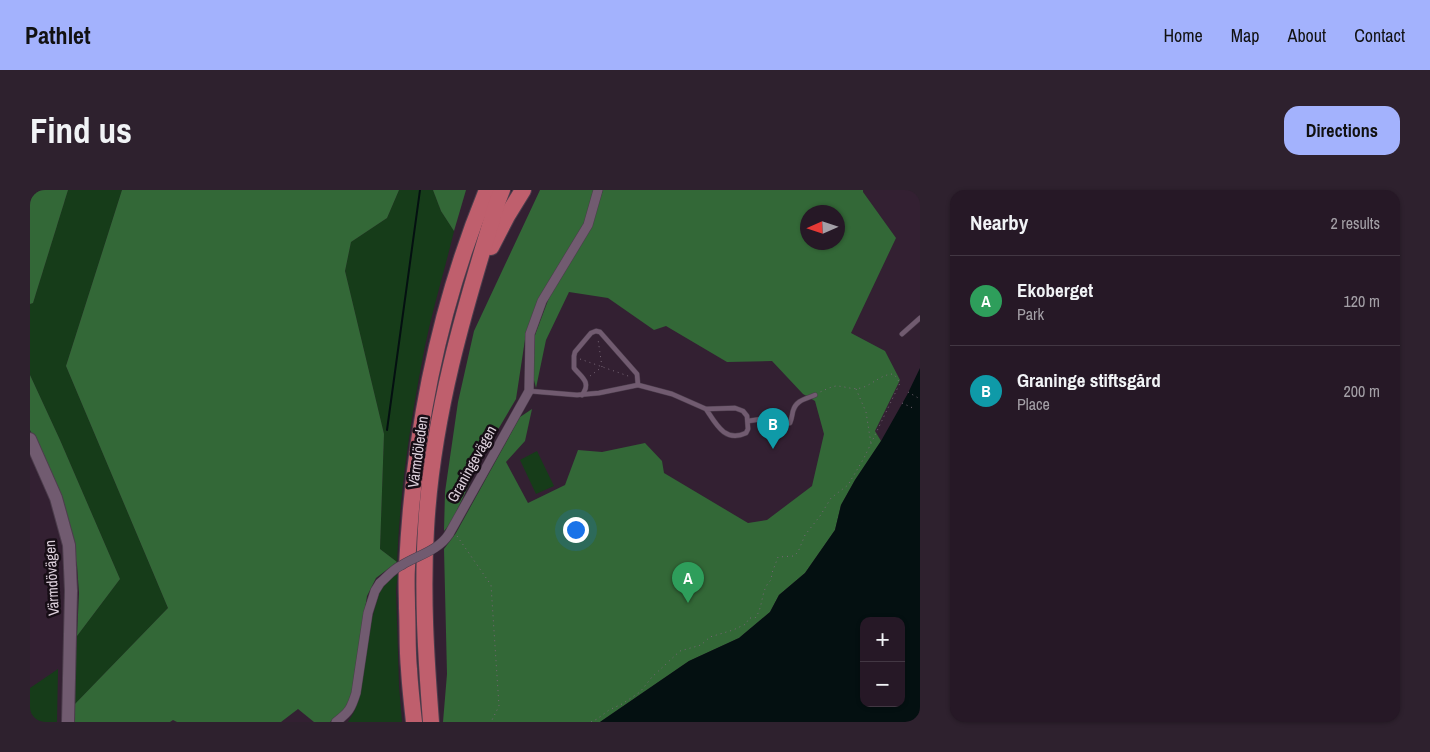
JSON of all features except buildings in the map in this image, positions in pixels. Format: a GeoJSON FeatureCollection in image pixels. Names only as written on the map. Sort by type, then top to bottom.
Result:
{"type":"FeatureCollection","features":[{"type":"Feature","properties":{"kind":"highway","name":"Värmdöleden"},"geometry":{"type":"LineString","coordinates":[[414,722],[409,668],[406,568],[414,471],[431,370],[445,312],[487,190]]}},
{"type":"Feature","properties":{"kind":"highway","name":"Värmdöleden"},"geometry":{"type":"LineString","coordinates":[[431,722],[423,598],[426,527],[433,465],[442,405],[455,345],[471,287],[502,190]]}},
{"type":"Feature","properties":{"kind":"highway"},"geometry":{"type":"LineString","coordinates":[[471,287],[507,216],[523,190]]}},
{"type":"Feature","properties":{"kind":"main road","name":"Värmdövägen"},"geometry":{"type":"LineString","coordinates":[[30,439],[56,498],[69,545],[71,591],[68,722]]}},
{"type":"Feature","properties":{"kind":"street","name":"Graningevägen"},"geometry":{"type":"LineString","coordinates":[[336,722],[352,706],[356,693],[368,613],[375,591],[380,583],[400,566],[438,547],[444,542],[529,391],[530,334],[542,301],[588,224],[598,190]]}},
{"type":"Feature","properties":{"kind":"lane"},"geometry":{"type":"LineString","coordinates":[[902,334],[920,318]]}},
{"type":"Feature","properties":{"kind":"lane"},"geometry":{"type":"LineString","coordinates":[[582,395],[586,387],[584,379],[574,368],[574,356],[591,333],[597,331],[604,334],[616,352],[637,374],[638,383]]}},
{"type":"Feature","properties":{"kind":"lane"},"geometry":{"type":"LineString","coordinates":[[529,391],[582,395],[598,394],[638,383],[672,394],[706,409],[735,408],[743,411],[748,421],[746,433],[740,436],[723,432],[718,428],[706,409]]}},
{"type":"Feature","properties":{"kind":"lane"},"geometry":{"type":"LineString","coordinates":[[748,421],[762,419],[782,424],[790,422],[798,402],[815,395]]}},
{"type":"Feature","properties":{"kind":"path"},"geometry":{"type":"LineString","coordinates":[[597,331],[602,367]]}},
{"type":"Feature","properties":{"kind":"path"},"geometry":{"type":"LineString","coordinates":[[574,356],[638,383]]}},
{"type":"Feature","properties":{"kind":"path"},"geometry":{"type":"LineString","coordinates":[[584,379],[602,367]]}},
{"type":"Feature","properties":{"kind":"path"},"geometry":{"type":"LineString","coordinates":[[591,722],[640,692],[652,676],[680,651],[701,645],[710,638],[746,624],[749,618],[755,618],[759,613],[766,585],[771,580],[778,558],[794,556],[798,552],[805,535],[831,498],[848,485],[871,445],[900,383],[894,374],[888,374],[864,387],[856,389],[837,386],[830,387],[815,395]]}},
{"type":"Feature","properties":{"kind":"path"},"geometry":{"type":"LineString","coordinates":[[856,389],[866,412],[871,445]]}},
{"type":"Feature","properties":{"kind":"path"},"geometry":{"type":"LineString","coordinates":[[908,392],[920,398]]}},
{"type":"Feature","properties":{"kind":"path"},"geometry":{"type":"LineString","coordinates":[[902,402],[915,409]]}},
{"type":"Feature","properties":{"kind":"path"},"geometry":{"type":"LineString","coordinates":[[450,533],[456,536],[491,585],[499,706],[491,722]]}},
{"type":"Feature","properties":{"kind":"green space"},"geometry":{"type":"Polygon","coordinates":[[[30,190],[68,190],[33,303],[30,304],[30,190]]]}},
{"type":"Feature","properties":{"kind":"green space"},"geometry":{"type":"Polygon","coordinates":[[[68,190],[122,190],[66,366],[168,608],[73,706],[77,636],[120,579],[30,375],[30,304],[33,303],[68,190]]]}},
{"type":"Feature","properties":{"kind":"green space"},"geometry":{"type":"Polygon","coordinates":[[[122,190],[399,190],[387,218],[351,242],[345,271],[384,434],[380,549],[397,562],[376,578],[367,596],[349,704],[343,712],[330,722],[314,722],[298,709],[281,722],[177,722],[173,720],[170,722],[74,722],[73,706],[168,608],[66,366],[122,190]]]}},
{"type":"Feature","properties":{"kind":"green space"},"geometry":{"type":"Polygon","coordinates":[[[399,190],[433,190],[441,211],[454,231],[428,332],[415,400],[403,481],[397,562],[380,549],[384,434],[345,271],[351,242],[387,218],[399,190]]]}},
{"type":"Feature","properties":{"kind":"green space"},"geometry":{"type":"Polygon","coordinates":[[[433,190],[466,190],[454,231],[441,211],[433,190]]]}},
{"type":"Feature","properties":{"kind":"green space"},"geometry":{"type":"Polygon","coordinates":[[[540,190],[594,190],[584,223],[539,299],[526,333],[516,399],[483,455],[451,523],[444,531],[445,492],[458,402],[474,331],[540,190]]]}},
{"type":"Feature","properties":{"kind":"green space"},"geometry":{"type":"Polygon","coordinates":[[[603,190],[863,190],[896,238],[851,333],[885,351],[900,380],[875,431],[881,441],[841,505],[835,530],[805,573],[779,595],[770,612],[739,638],[689,661],[600,722],[443,722],[447,674],[444,549],[456,533],[520,417],[532,409],[525,441],[506,462],[528,503],[565,485],[578,450],[602,452],[645,443],[662,461],[664,473],[748,523],[767,520],[812,486],[824,434],[815,401],[803,394],[772,361],[727,362],[666,326],[654,330],[608,298],[569,292],[546,340],[536,388],[533,376],[535,335],[550,295],[590,228],[603,190]]]}},
{"type":"Feature","properties":{"kind":"green space"},"geometry":{"type":"Polygon","coordinates":[[[30,375],[120,579],[77,636],[79,593],[77,565],[58,490],[30,430],[30,375]]]}},
{"type":"Feature","properties":{"kind":"green space"},"geometry":{"type":"Polygon","coordinates":[[[537,451],[554,486],[536,494],[520,460],[537,451]]]}},
{"type":"Feature","properties":{"kind":"green space"},"geometry":{"type":"Polygon","coordinates":[[[398,574],[396,589],[402,722],[348,722],[355,710],[372,618],[380,591],[388,580],[398,574]]]}},
{"type":"Feature","properties":{"kind":"green space"},"geometry":{"type":"Polygon","coordinates":[[[58,669],[57,722],[30,722],[30,688],[58,669]]]}},
{"type":"Feature","properties":{"kind":"shaded area"},"geometry":{"type":"Polygon","coordinates":[[[920,368],[920,722],[600,722],[689,661],[739,638],[770,612],[779,595],[805,573],[835,530],[841,505],[881,441],[920,368]]]}},
{"type":"Feature","properties":{"kind":"waterway"},"geometry":{"type":"LineString","coordinates":[[387,430],[420,190]]}},
{"type":"Feature","properties":{"kind":"place","name":"Graninge stiftsgård"},"geometry":{"type":"Point","coordinates":[773,449]}},
{"type":"Feature","properties":{"kind":"place","name":"Ekoberget"},"geometry":{"type":"Point","coordinates":[688,603]}}]}
